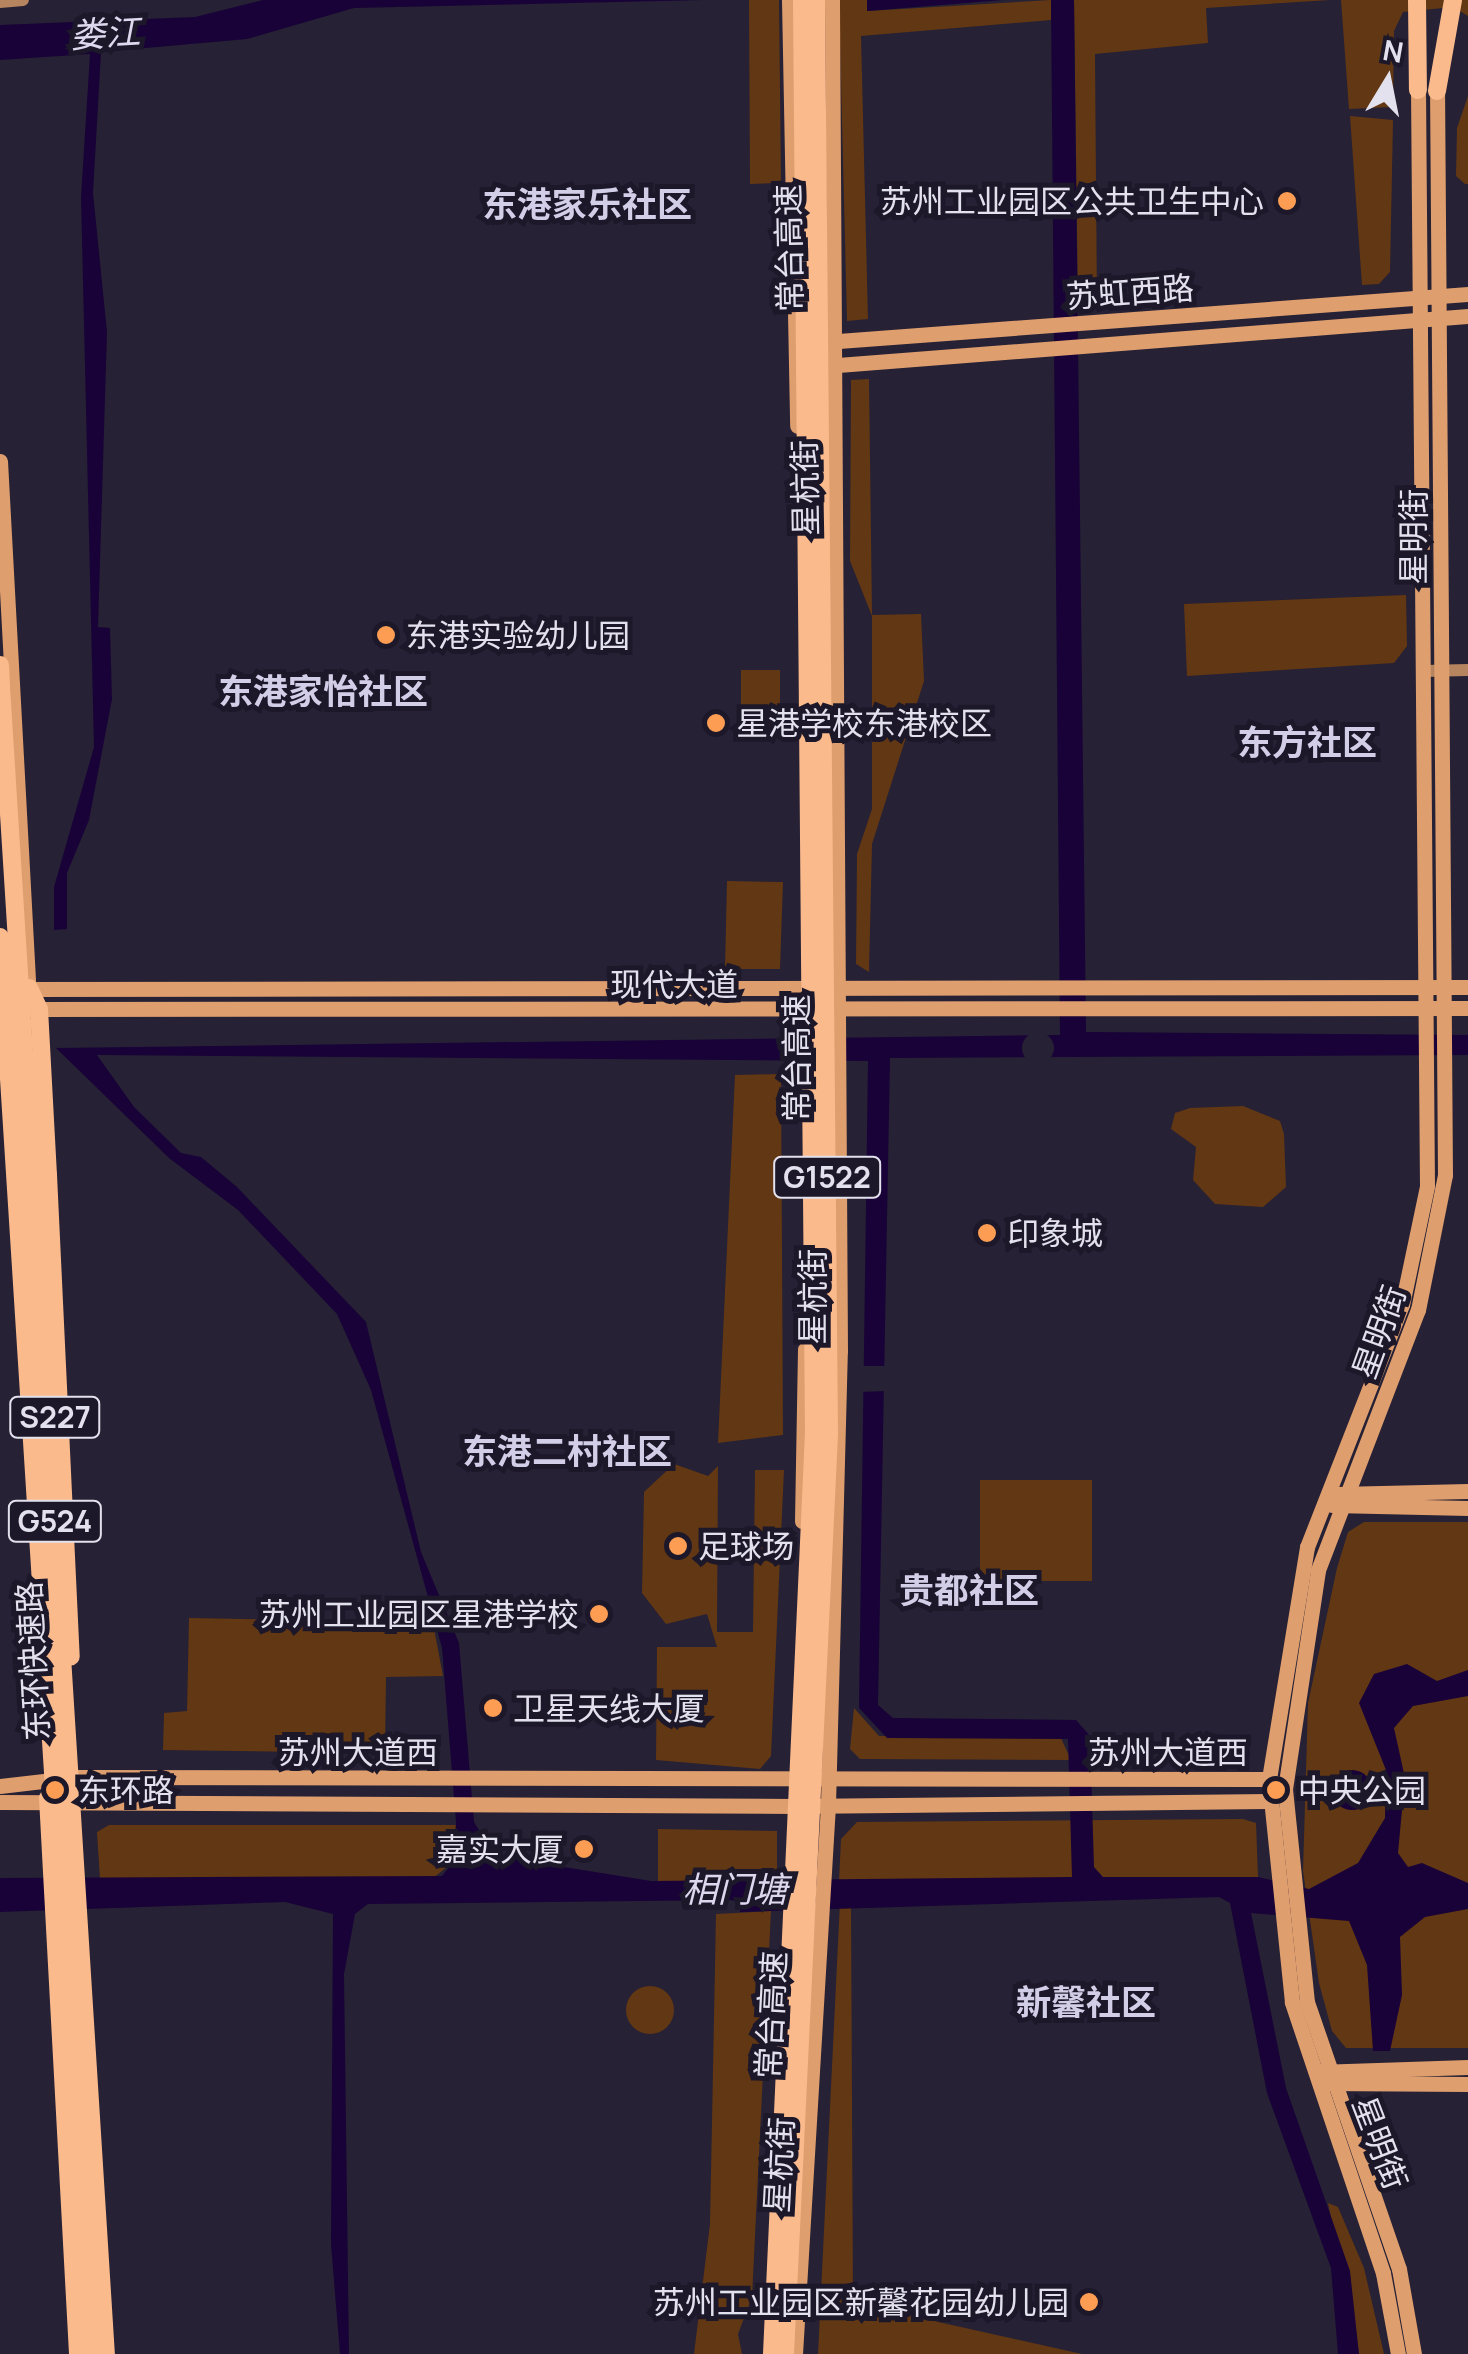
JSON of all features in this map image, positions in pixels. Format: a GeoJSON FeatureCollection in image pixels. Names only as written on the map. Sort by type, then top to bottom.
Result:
{"type":"FeatureCollection","features":[{"type":"Feature","properties":{"kind":"highway","name":"常台高速"},"geometry":{"type":"LineString","coordinates":[[772,2354],[814,1434],[802,0]]}},
{"type":"Feature","properties":{"kind":"highway","name":"常台高速"},"geometry":{"type":"LineString","coordinates":[[786,2354],[828,1434],[816,0]]}},
{"type":"Feature","properties":{"kind":"highway"},"geometry":{"type":"LineString","coordinates":[[1417,0],[1427,91]]}},
{"type":"Feature","properties":{"kind":"highway"},"geometry":{"type":"LineString","coordinates":[[1427,91],[1455,0]]}},
{"type":"Feature","properties":{"kind":"highway","name":"东环快速路"},"geometry":{"type":"LineString","coordinates":[[0,665],[70,1700],[109,2354]]}},
{"type":"Feature","properties":{"kind":"highway","name":"东环快速路"},"geometry":{"type":"LineString","coordinates":[[0,937],[84,2354]]}},
{"type":"Feature","properties":{"kind":"highway"},"geometry":{"type":"LineString","coordinates":[[29,988],[48,1175],[75,1626],[70,1700]]}},
{"type":"Feature","properties":{"kind":"highway"},"geometry":{"type":"LineString","coordinates":[[66,1790],[84,2354]]}},
{"type":"Feature","properties":{"kind":"main road"},"geometry":{"type":"LineString","coordinates":[[0,2],[23,0]]}},
{"type":"Feature","properties":{"kind":"main road","name":"星杭街"},"geometry":{"type":"LineString","coordinates":[[764,2354],[792,1912],[804,1060],[789,0]]}},
{"type":"Feature","properties":{"kind":"main road","name":"星杭街"},"geometry":{"type":"LineString","coordinates":[[795,2354],[828,1805],[838,1060],[832,0]]}},
{"type":"Feature","properties":{"kind":"main road","name":"星明街"},"geometry":{"type":"LineString","coordinates":[[1344,1492],[1430,1267],[1445,1175],[1439,318],[1427,91]]}},
{"type":"Feature","properties":{"kind":"main road","name":"星明街"},"geometry":{"type":"LineString","coordinates":[[1398,2354],[1383,2273],[1316,2072],[1286,1916],[1269,1779],[1291,1616],[1414,1263],[1428,1174],[1420,320],[1427,91]]}},
{"type":"Feature","properties":{"kind":"main road","name":"苏虹西路"},"geometry":{"type":"LineString","coordinates":[[796,343],[1468,294]]}},
{"type":"Feature","properties":{"kind":"main road","name":"苏虹西路"},"geometry":{"type":"LineString","coordinates":[[796,368],[1468,316]]}},
{"type":"Feature","properties":{"kind":"main road"},"geometry":{"type":"LineString","coordinates":[[0,461],[29,988]]}},
{"type":"Feature","properties":{"kind":"main road"},"geometry":{"type":"LineString","coordinates":[[1424,671],[1468,670]]}},
{"type":"Feature","properties":{"kind":"main road"},"geometry":{"type":"LineString","coordinates":[[0,953],[26,952]]}},
{"type":"Feature","properties":{"kind":"main road","name":"现代大道"},"geometry":{"type":"LineString","coordinates":[[0,990],[1468,987]]}},
{"type":"Feature","properties":{"kind":"main road","name":"现代大道"},"geometry":{"type":"LineString","coordinates":[[0,1012],[1468,1008]]}},
{"type":"Feature","properties":{"kind":"main road","name":"S227"},"geometry":{"type":"LineString","coordinates":[[34,1009],[70,1700],[67,1872],[55,1915],[84,2354]]}},
{"type":"Feature","properties":{"kind":"main road","name":"S227"},"geometry":{"type":"LineString","coordinates":[[0,1067],[42,1708],[66,1790]]}},
{"type":"Feature","properties":{"kind":"main road"},"geometry":{"type":"LineString","coordinates":[[1331,1505],[1344,1492],[1468,1491]]}},
{"type":"Feature","properties":{"kind":"main road"},"geometry":{"type":"LineString","coordinates":[[1331,1505],[1468,1508]]}},
{"type":"Feature","properties":{"kind":"main road","name":"星明街"},"geometry":{"type":"LineString","coordinates":[[1282,1877],[1297,1672],[1331,1505]]}},
{"type":"Feature","properties":{"kind":"main road","name":"苏州大道西"},"geometry":{"type":"LineString","coordinates":[[1066,1779],[1269,1779],[1286,1789],[1269,1801],[794,1806],[476,1804],[66,1790],[449,1780],[1066,1779]]}},
{"type":"Feature","properties":{"kind":"main road"},"geometry":{"type":"LineString","coordinates":[[0,1786],[66,1790]]}},
{"type":"Feature","properties":{"kind":"main road"},"geometry":{"type":"LineString","coordinates":[[0,1802],[66,1790]]}},
{"type":"Feature","properties":{"kind":"main road","name":"S227"},"geometry":{"type":"LineString","coordinates":[[67,1872],[86,1913],[109,2354]]}},
{"type":"Feature","properties":{"kind":"main road"},"geometry":{"type":"LineString","coordinates":[[1316,2072],[1468,2067]]}},
{"type":"Feature","properties":{"kind":"main road"},"geometry":{"type":"LineString","coordinates":[[1316,2072],[1328,2086],[1468,2084]]}},
{"type":"Feature","properties":{"kind":"main road","name":"星明街"},"geometry":{"type":"LineString","coordinates":[[1328,2086],[1399,2269],[1414,2354]]}},
{"type":"Feature","properties":{"kind":"shaded area"},"geometry":{"type":"Polygon","coordinates":[[[749,0],[779,0],[781,183],[750,184],[749,0]]]}},
{"type":"Feature","properties":{"kind":"shaded area"},"geometry":{"type":"Polygon","coordinates":[[[839,0],[867,0],[868,11],[1051,0],[1051,20],[861,36],[868,319],[847,321],[839,0]]]}},
{"type":"Feature","properties":{"kind":"shaded area"},"geometry":{"type":"Polygon","coordinates":[[[1074,0],[1330,0],[1206,8],[1208,43],[1095,54],[1097,307],[1078,307],[1074,0]]]}},
{"type":"Feature","properties":{"kind":"shaded area"},"geometry":{"type":"Polygon","coordinates":[[[1341,0],[1468,0],[1468,16],[1453,7],[1403,12],[1394,31],[1393,107],[1349,109],[1341,0]]]}},
{"type":"Feature","properties":{"kind":"shaded area"},"geometry":{"type":"Polygon","coordinates":[[[1468,96],[1465,184],[1456,176],[1457,128],[1468,96]]]}},
{"type":"Feature","properties":{"kind":"shaded area"},"geometry":{"type":"Polygon","coordinates":[[[1350,116],[1393,120],[1390,272],[1379,284],[1362,285],[1350,116]]]}},
{"type":"Feature","properties":{"kind":"shaded area"},"geometry":{"type":"Polygon","coordinates":[[[869,379],[872,615],[921,614],[924,681],[872,844],[869,972],[856,964],[857,854],[872,809],[872,616],[850,561],[851,380],[869,379]]]}},
{"type":"Feature","properties":{"kind":"shaded area"},"geometry":{"type":"Polygon","coordinates":[[[1406,595],[1407,646],[1394,663],[1187,676],[1184,604],[1406,595]]]}},
{"type":"Feature","properties":{"kind":"shaded area"},"geometry":{"type":"Polygon","coordinates":[[[741,670],[780,670],[780,732],[741,732],[741,670]]]}},
{"type":"Feature","properties":{"kind":"shaded area"},"geometry":{"type":"Polygon","coordinates":[[[727,881],[783,882],[780,969],[725,969],[727,881]]]}},
{"type":"Feature","properties":{"kind":"shaded area"},"geometry":{"type":"Polygon","coordinates":[[[781,1074],[783,1435],[718,1443],[735,1075],[781,1074]]]}},
{"type":"Feature","properties":{"kind":"shaded area"},"geometry":{"type":"Polygon","coordinates":[[[1243,1106],[1280,1121],[1284,1134],[1286,1187],[1263,1207],[1215,1204],[1193,1180],[1196,1147],[1171,1129],[1175,1113],[1190,1108],[1243,1106]]]}},
{"type":"Feature","properties":{"kind":"shaded area"},"geometry":{"type":"Polygon","coordinates":[[[674,1464],[708,1476],[718,1466],[717,1632],[753,1632],[755,1470],[784,1470],[771,1756],[760,1769],[656,1760],[657,1647],[717,1647],[707,1614],[666,1624],[642,1593],[644,1492],[674,1464]]]}},
{"type":"Feature","properties":{"kind":"shaded area"},"geometry":{"type":"Polygon","coordinates":[[[980,1480],[1092,1480],[1092,1581],[980,1581],[980,1480]]]}},
{"type":"Feature","properties":{"kind":"shaded area","name":"中央公园"},"geometry":{"type":"Polygon","coordinates":[[[1364,1522],[1468,1522],[1468,2048],[1346,2048],[1332,2031],[1319,1983],[1303,1871],[1308,1703],[1348,1532],[1364,1522]]]}},
{"type":"Feature","properties":{"kind":"shaded area"},"geometry":{"type":"Polygon","coordinates":[[[189,1618],[433,1623],[443,1676],[386,1677],[385,1753],[163,1750],[164,1713],[187,1711],[189,1618]]]}},
{"type":"Feature","properties":{"kind":"shaded area"},"geometry":{"type":"Polygon","coordinates":[[[854,1708],[879,1736],[1060,1736],[1071,1760],[860,1759],[850,1749],[854,1708]]]}},
{"type":"Feature","properties":{"kind":"shaded area"},"geometry":{"type":"Polygon","coordinates":[[[1243,1819],[1256,1823],[1258,1877],[839,1881],[841,1839],[857,1822],[1243,1819]]]}},
{"type":"Feature","properties":{"kind":"shaded area"},"geometry":{"type":"Polygon","coordinates":[[[109,1825],[456,1825],[454,1861],[431,1880],[100,1879],[97,1832],[109,1825]]]}},
{"type":"Feature","properties":{"kind":"shaded area"},"geometry":{"type":"Polygon","coordinates":[[[658,1829],[777,1831],[777,1881],[658,1882],[658,1829]]]}},
{"type":"Feature","properties":{"kind":"shaded area"},"geometry":{"type":"Polygon","coordinates":[[[840,1902],[851,1902],[853,2303],[1082,2354],[818,2354],[840,1902]]]}},
{"type":"Feature","properties":{"kind":"shaded area"},"geometry":{"type":"Polygon","coordinates":[[[771,1911],[752,2297],[738,2334],[742,2354],[694,2354],[710,2224],[716,1914],[771,1911]]]}},
{"type":"Feature","properties":{"kind":"shaded area"},"geometry":{"type":"Polygon","coordinates":[[[650,1986],[667,1993],[674,2010],[667,2027],[650,2034],[633,2027],[626,2010],[633,1993],[650,1986]]]}},
{"type":"Feature","properties":{"kind":"shaded area"},"geometry":{"type":"Polygon","coordinates":[[[1328,2203],[1338,2207],[1364,2268],[1384,2354],[1359,2354],[1328,2203]]]}},
{"type":"Feature","properties":{"kind":"water","name":"娄江"},"geometry":{"type":"Polygon","coordinates":[[[263,0],[703,0],[354,8],[247,39],[101,52],[93,193],[107,332],[98,627],[110,628],[112,699],[89,820],[67,873],[67,929],[54,930],[54,887],[94,747],[81,197],[90,54],[0,60],[0,25],[195,17],[263,0]]]}},
{"type":"Feature","properties":{"kind":"water"},"geometry":{"type":"Polygon","coordinates":[[[867,0],[1003,0],[867,11],[867,0]]]}},
{"type":"Feature","properties":{"kind":"water","name":"相门塘"},"geometry":{"type":"Polygon","coordinates":[[[1051,0],[1074,0],[1086,1032],[1468,1035],[1468,1055],[890,1058],[878,1705],[893,1718],[1076,1720],[1090,1736],[1094,1867],[1103,1877],[1258,1877],[1309,1889],[1358,1863],[1385,1818],[1386,1770],[1359,1703],[1374,1674],[1407,1664],[1437,1681],[1468,1670],[1468,1696],[1413,1706],[1394,1728],[1405,1778],[1398,1853],[1408,1867],[1422,1863],[1468,1883],[1468,1909],[1425,1917],[1400,1937],[1402,1995],[1390,2051],[1373,2051],[1367,1965],[1349,1921],[1251,1913],[1286,2088],[1350,2271],[1359,2354],[1338,2354],[1331,2268],[1267,2093],[1230,1903],[1219,1897],[740,1912],[740,1901],[728,1900],[368,1904],[355,1914],[344,1974],[349,2354],[340,2354],[331,2244],[333,1914],[285,1902],[0,1912],[0,1878],[442,1876],[454,1861],[456,1822],[442,1648],[371,1390],[337,1314],[238,1210],[169,1158],[56,1048],[1060,1035],[1051,0]],[[97,1055],[134,1107],[181,1153],[201,1157],[237,1187],[366,1322],[421,1552],[459,1643],[474,1822],[495,1856],[651,1881],[1072,1877],[1068,1739],[887,1738],[859,1708],[868,1061],[97,1055]]]}},
{"type":"Feature","properties":{"kind":"water"},"geometry":{"type":"Polygon","coordinates":[[[1352,1770],[1366,1776],[1372,1790],[1366,1804],[1352,1810],[1338,1804],[1332,1790],[1338,1776],[1352,1770]]]}},
{"type":"Feature","properties":{"kind":"pier"},"geometry":{"type":"Polygon","coordinates":[[[1038,1032],[1050,1036],[1054,1048],[1050,1060],[1038,1064],[1026,1060],[1022,1048],[1026,1036],[1038,1032]]]}},
{"type":"Feature","properties":{"kind":"pier"},"geometry":{"type":"Polygon","coordinates":[[[860,1366],[888,1366],[888,1391],[859,1392],[860,1366]]]}},
{"type":"Feature","properties":{"kind":"place","name":"苏州工业园区公共卫生中心"},"geometry":{"type":"Point","coordinates":[1287,201]}},
{"type":"Feature","properties":{"kind":"place","name":"东港实验幼儿园"},"geometry":{"type":"Point","coordinates":[386,635]}},
{"type":"Feature","properties":{"kind":"place","name":"星港学校东港校区"},"geometry":{"type":"Point","coordinates":[716,723]}},
{"type":"Feature","properties":{"kind":"place","name":"印象城"},"geometry":{"type":"Point","coordinates":[987,1233]}},
{"type":"Feature","properties":{"kind":"place","name":"足球场"},"geometry":{"type":"Point","coordinates":[678,1546]}},
{"type":"Feature","properties":{"kind":"place","name":"苏州工业园区星港学校"},"geometry":{"type":"Point","coordinates":[599,1614]}},
{"type":"Feature","properties":{"kind":"place","name":"卫星天线大厦"},"geometry":{"type":"Point","coordinates":[493,1708]}},
{"type":"Feature","properties":{"kind":"place","name":"东环路"},"geometry":{"type":"Point","coordinates":[55,1790]}},
{"type":"Feature","properties":{"kind":"place","name":"中央公园"},"geometry":{"type":"Point","coordinates":[1276,1790]}},
{"type":"Feature","properties":{"kind":"place","name":"嘉实大厦"},"geometry":{"type":"Point","coordinates":[584,1849]}},
{"type":"Feature","properties":{"kind":"place","name":"苏州工业园区新馨花园幼儿园"},"geometry":{"type":"Point","coordinates":[1089,2302]}},
{"type":"Feature","properties":{"kind":"district","name":"东港家乐社区"},"geometry":{"type":"Point","coordinates":[587,204]}},
{"type":"Feature","properties":{"kind":"district","name":"东港家怡社区"},"geometry":{"type":"Point","coordinates":[323,691]}},
{"type":"Feature","properties":{"kind":"district","name":"东方社区"},"geometry":{"type":"Point","coordinates":[1307,742]}},
{"type":"Feature","properties":{"kind":"district","name":"东港二村社区"},"geometry":{"type":"Point","coordinates":[567,1451]}},
{"type":"Feature","properties":{"kind":"district","name":"贵都社区"},"geometry":{"type":"Point","coordinates":[969,1590]}},
{"type":"Feature","properties":{"kind":"district","name":"新馨社区"},"geometry":{"type":"Point","coordinates":[1086,2002]}}]}
